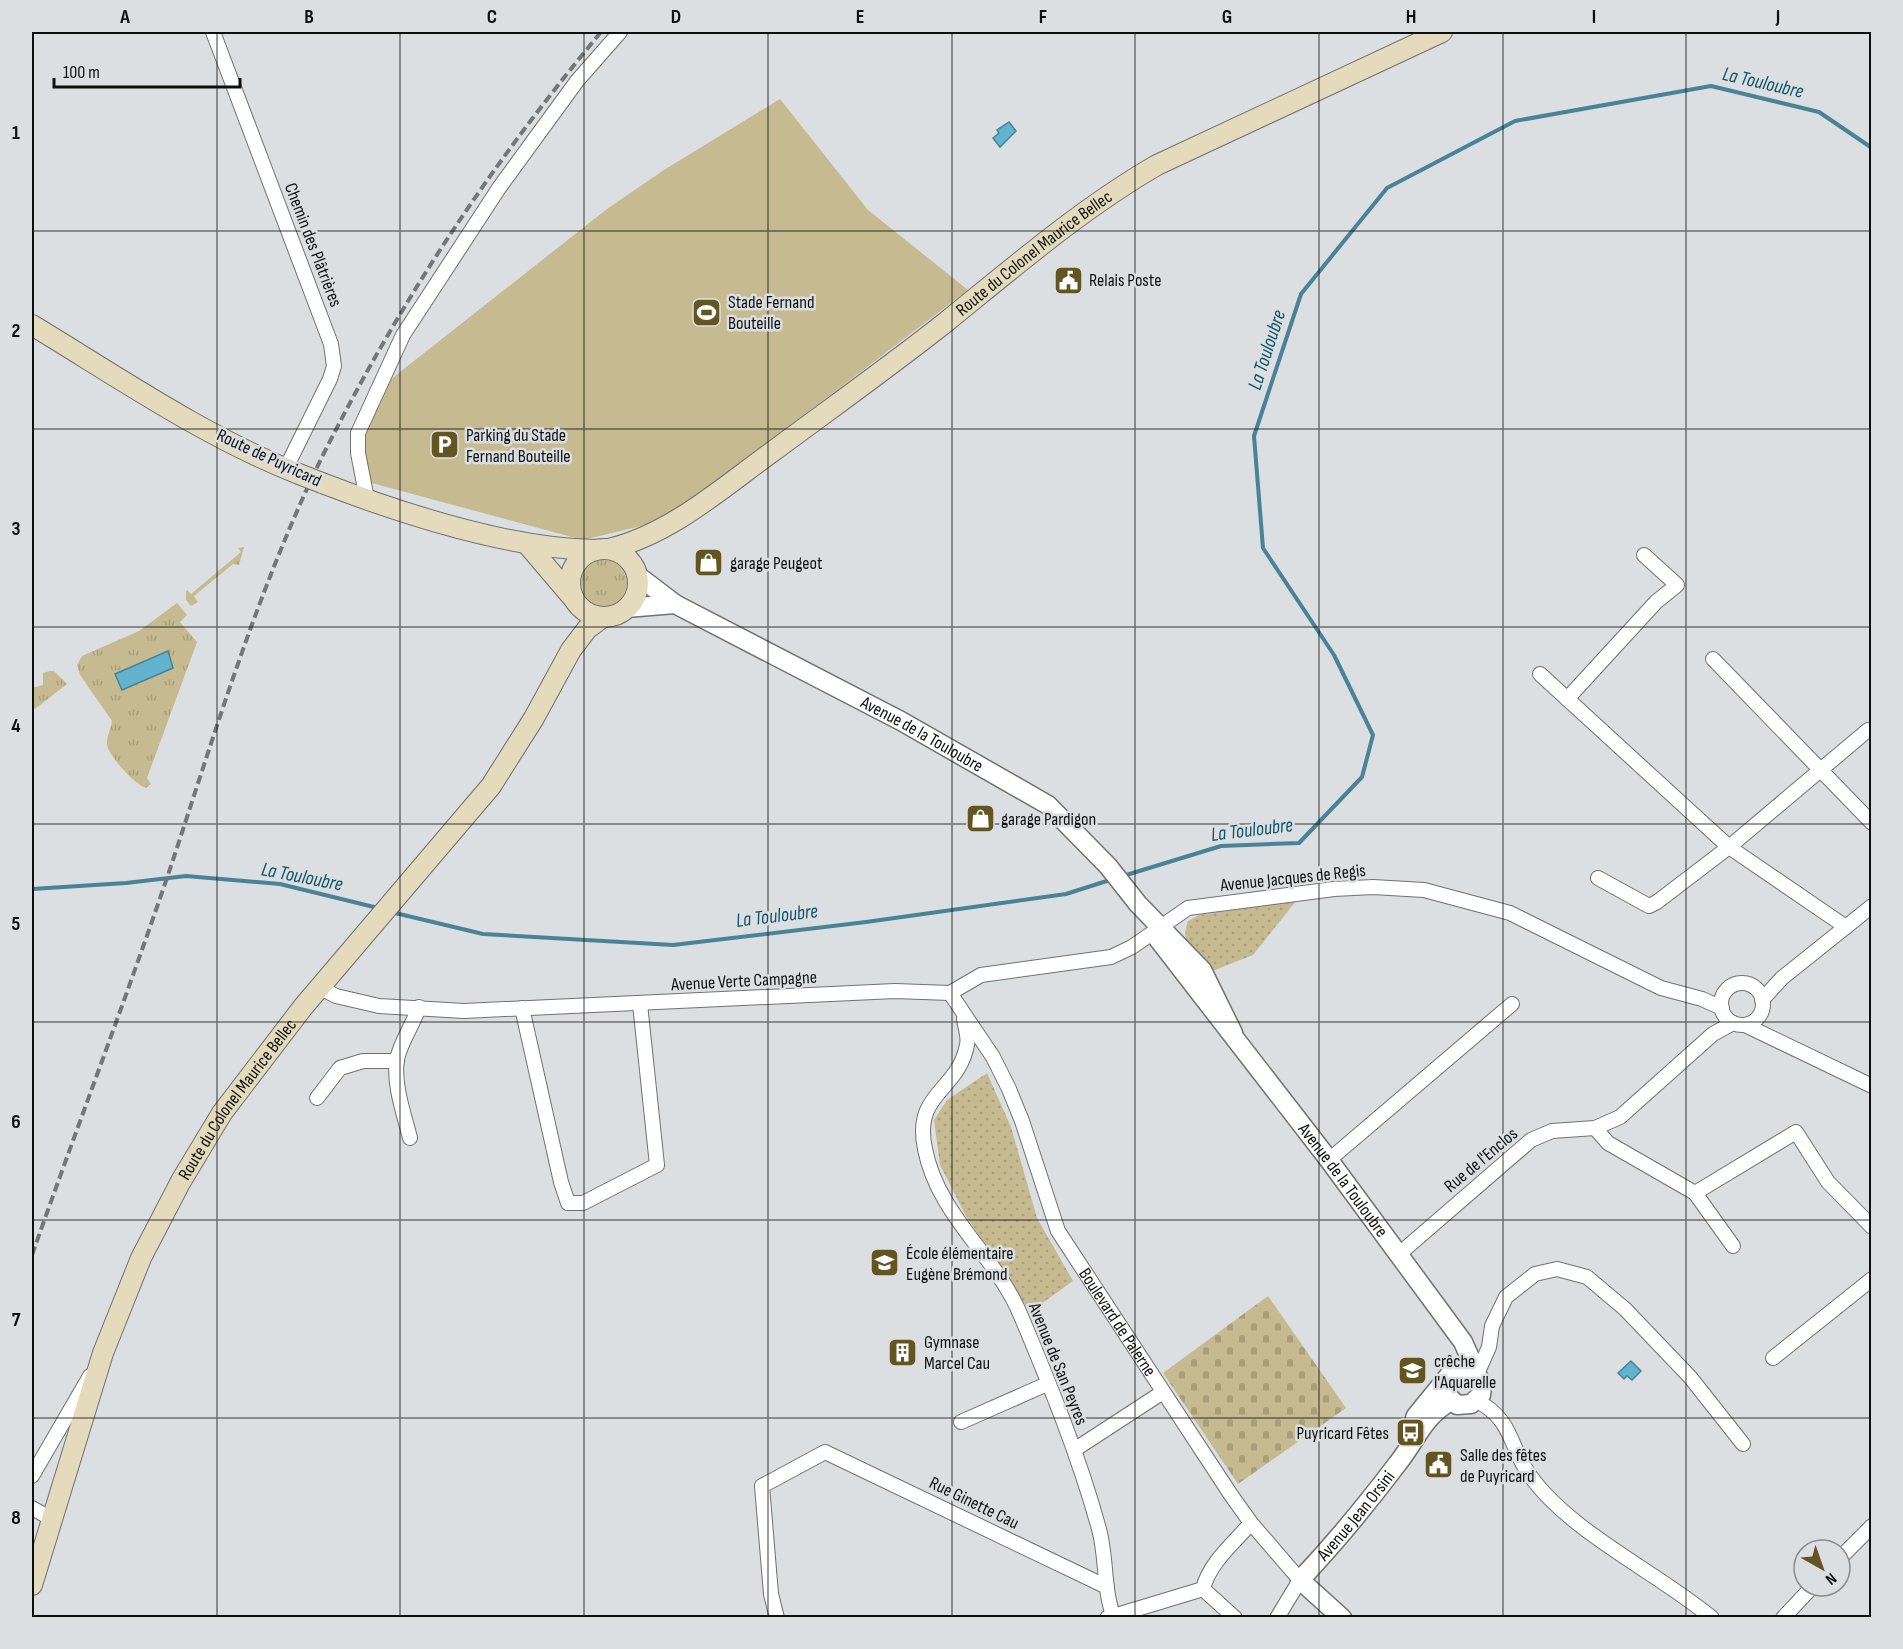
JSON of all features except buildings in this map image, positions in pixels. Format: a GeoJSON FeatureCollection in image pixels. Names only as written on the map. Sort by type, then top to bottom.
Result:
{"type":"FeatureCollection","features":[{"type":"Feature","properties":{"kind":"main road","name":"Route du Colonel Maurice Bellec"},"geometry":{"type":"LineString","coordinates":[[636,573],[639,554],[659,531],[840,402],[1050,238],[1129,182],[1157,165],[1442,32]]}},
{"type":"Feature","properties":{"kind":"main road","name":"Route de Puyricard"},"geometry":{"type":"LineString","coordinates":[[32,325],[123,381],[293,471],[322,483],[367,499],[529,545],[603,550]]}},
{"type":"Feature","properties":{"kind":"main road","name":"Route du Colonel Maurice Bellec"},"geometry":{"type":"LineString","coordinates":[[603,550],[659,531]]}},
{"type":"Feature","properties":{"kind":"main road","name":"Route de Puyricard"},"geometry":{"type":"LineString","coordinates":[[529,545],[553,561],[571,591]]}},
{"type":"Feature","properties":{"kind":"main road"},"geometry":{"type":"LineString","coordinates":[[603,550],[621,554],[636,573],[635,596],[626,608],[615,615],[603,617],[592,615],[580,608],[571,591],[573,569],[581,557],[603,550]]}},
{"type":"Feature","properties":{"kind":"main road","name":"Route du Colonel Maurice Bellec"},"geometry":{"type":"LineString","coordinates":[[555,678],[568,644],[571,591]]}},
{"type":"Feature","properties":{"kind":"main road","name":"Route du Colonel Maurice Bellec"},"geometry":{"type":"LineString","coordinates":[[32,1585],[50,1518],[103,1353],[141,1258],[181,1181],[222,1113],[319,987],[491,786],[587,629],[603,617]]}},
{"type":"Feature","properties":{"kind":"street","name":"Chemin des Plâtrières"},"geometry":{"type":"LineString","coordinates":[[213,32],[331,344],[334,366],[330,380],[293,471]]}},
{"type":"Feature","properties":{"kind":"street"},"geometry":{"type":"LineString","coordinates":[[367,499],[358,453],[358,433],[398,345],[419,307],[499,188],[577,81],[620,32]]}},
{"type":"Feature","properties":{"kind":"street"},"geometry":{"type":"LineString","coordinates":[[1568,699],[1656,602],[1677,585],[1644,555]]}},
{"type":"Feature","properties":{"kind":"street","name":"Avenue de la Touloubre"},"geometry":{"type":"LineString","coordinates":[[636,573],[675,604],[901,721],[1048,805],[1108,866],[1157,930],[1202,970],[1233,1033],[1462,1342],[1472,1362],[1463,1373]]}},
{"type":"Feature","properties":{"kind":"street"},"geometry":{"type":"LineString","coordinates":[[626,608],[675,604]]}},
{"type":"Feature","properties":{"kind":"street"},"geometry":{"type":"LineString","coordinates":[[1713,659],[1872,823]]}},
{"type":"Feature","properties":{"kind":"street"},"geometry":{"type":"LineString","coordinates":[[1540,674],[1730,847],[1846,927]]}},
{"type":"Feature","properties":{"kind":"street"},"geometry":{"type":"LineString","coordinates":[[1598,878],[1649,906],[1730,847],[1868,730]]}},
{"type":"Feature","properties":{"kind":"street","name":"Avenue Jacques de Regis"},"geometry":{"type":"LineString","coordinates":[[1157,930],[1188,908],[1208,905],[1334,889],[1373,887],[1424,890],[1510,913],[1661,988],[1702,999],[1729,1013],[1734,986],[1753,987],[1782,978]]}},
{"type":"Feature","properties":{"kind":"street"},"geometry":{"type":"LineString","coordinates":[[1729,1013],[1756,1020],[1762,1004],[1782,978],[1872,906]]}},
{"type":"Feature","properties":{"kind":"street"},"geometry":{"type":"LineString","coordinates":[[950,993],[981,975],[1111,957],[1132,947],[1157,930]]}},
{"type":"Feature","properties":{"kind":"street","name":"Avenue Verte Campagne"},"geometry":{"type":"LineString","coordinates":[[319,987],[336,996],[369,1004],[465,1011],[895,991],[950,993]]}},
{"type":"Feature","properties":{"kind":"street"},"geometry":{"type":"LineString","coordinates":[[1753,987],[1778,1041]]}},
{"type":"Feature","properties":{"kind":"street","name":"Boulevard de Palerne"},"geometry":{"type":"LineString","coordinates":[[950,993],[993,1057],[1009,1089],[1022,1121],[1058,1231],[1162,1392],[1251,1523],[1300,1580],[1342,1617]]}},
{"type":"Feature","properties":{"kind":"street"},"geometry":{"type":"LineString","coordinates":[[522,1008],[561,1182],[568,1203],[584,1203],[657,1165],[640,1004]]}},
{"type":"Feature","properties":{"kind":"street"},"geometry":{"type":"LineString","coordinates":[[1329,1160],[1512,1004]]}},
{"type":"Feature","properties":{"kind":"street"},"geometry":{"type":"LineString","coordinates":[[410,1138],[399,1094],[397,1061],[419,1007]]}},
{"type":"Feature","properties":{"kind":"street"},"geometry":{"type":"LineString","coordinates":[[1729,1013],[1778,1041],[1872,1086]]}},
{"type":"Feature","properties":{"kind":"street","name":"Rue de l'Enclos"},"geometry":{"type":"LineString","coordinates":[[1398,1255],[1531,1140],[1552,1131],[1595,1128],[1620,1118],[1713,1034],[1729,1013]]}},
{"type":"Feature","properties":{"kind":"street","name":"Avenue de San Peyres"},"geometry":{"type":"LineString","coordinates":[[963,1014],[968,1044],[955,1075],[935,1095],[926,1110],[921,1128],[925,1151],[939,1194],[992,1267],[1020,1313],[1074,1450],[1105,1551],[1111,1617]]}},
{"type":"Feature","properties":{"kind":"street"},"geometry":{"type":"LineString","coordinates":[[317,1098],[340,1068],[363,1061],[397,1061]]}},
{"type":"Feature","properties":{"kind":"street"},"geometry":{"type":"LineString","coordinates":[[1595,1128],[1608,1143],[1695,1193],[1733,1246]]}},
{"type":"Feature","properties":{"kind":"street"},"geometry":{"type":"LineString","coordinates":[[1695,1193],[1796,1132],[1828,1182],[1872,1227]]}},
{"type":"Feature","properties":{"kind":"street"},"geometry":{"type":"LineString","coordinates":[[1463,1373],[1482,1388],[1477,1401],[1464,1406],[1451,1401],[1446,1394],[1463,1373],[1489,1347],[1492,1326],[1506,1297],[1535,1274],[1557,1269],[1567,1271],[1587,1277],[1625,1309],[1690,1377],[1743,1444]]}},
{"type":"Feature","properties":{"kind":"street"},"geometry":{"type":"LineString","coordinates":[[1773,1358],[1872,1280]]}},
{"type":"Feature","properties":{"kind":"street"},"geometry":{"type":"LineString","coordinates":[[32,1476],[103,1353]]}},
{"type":"Feature","properties":{"kind":"street","name":"Avenue Jean Orsini"},"geometry":{"type":"LineString","coordinates":[[1409,1449],[1410,1433],[1416,1416],[1463,1373]]}},
{"type":"Feature","properties":{"kind":"street"},"geometry":{"type":"LineString","coordinates":[[961,1422],[1047,1384]]}},
{"type":"Feature","properties":{"kind":"street"},"geometry":{"type":"LineString","coordinates":[[1074,1450],[1162,1392]]}},
{"type":"Feature","properties":{"kind":"street","name":"Avenue Jean Orsini"},"geometry":{"type":"LineString","coordinates":[[1300,1580],[1334,1544],[1409,1449],[1424,1422],[1436,1410],[1451,1401]]}},
{"type":"Feature","properties":{"kind":"street"},"geometry":{"type":"LineString","coordinates":[[1477,1401],[1500,1417],[1530,1477],[1563,1510],[1600,1539],[1685,1595],[1712,1617]]}},
{"type":"Feature","properties":{"kind":"street","name":"Rue Ginette Cau"},"geometry":{"type":"LineString","coordinates":[[777,1617],[771,1594],[762,1486],[825,1452],[1107,1587]]}},
{"type":"Feature","properties":{"kind":"street"},"geometry":{"type":"LineString","coordinates":[[32,1508],[50,1518]]}},
{"type":"Feature","properties":{"kind":"street"},"geometry":{"type":"LineString","coordinates":[[1111,1617],[1203,1589],[1218,1562],[1251,1523]]}},
{"type":"Feature","properties":{"kind":"street"},"geometry":{"type":"LineString","coordinates":[[1852,1546],[1872,1526]]}},
{"type":"Feature","properties":{"kind":"street"},"geometry":{"type":"LineString","coordinates":[[1276,1617],[1300,1580]]}},
{"type":"Feature","properties":{"kind":"street"},"geometry":{"type":"LineString","coordinates":[[1203,1589],[1235,1617]]}},
{"type":"Feature","properties":{"kind":"street"},"geometry":{"type":"LineString","coordinates":[[1783,1617],[1801,1598]]}},
{"type":"Feature","properties":{"kind":"green space","name":"Stade Fernand Bouteille"},"geometry":{"type":"Polygon","coordinates":[[[780,99],[868,210],[968,290],[666,520],[583,540],[368,482],[361,442],[386,383],[607,209],[664,170],[780,99]]]}},
{"type":"Feature","properties":{"kind":"green space"},"geometry":{"type":"Polygon","coordinates":[[[244,547],[239,565],[233,564],[194,596],[198,602],[191,606],[186,600],[187,590],[191,594],[241,552],[238,548],[244,547]]]}},
{"type":"Feature","properties":{"kind":"green space"},"geometry":{"type":"Polygon","coordinates":[[[604,560],[620,567],[627,583],[620,599],[604,606],[588,599],[581,583],[588,567],[604,560]]]}},
{"type":"Feature","properties":{"kind":"green space"},"geometry":{"type":"Polygon","coordinates":[[[177,603],[187,615],[180,622],[197,642],[147,778],[151,784],[146,788],[129,776],[109,750],[107,739],[112,721],[80,675],[77,665],[82,656],[139,631],[177,603]]]}},
{"type":"Feature","properties":{"kind":"green space"},"geometry":{"type":"Polygon","coordinates":[[[54,671],[67,684],[35,709],[32,704],[32,688],[43,685],[43,673],[54,671]]]}},
{"type":"Feature","properties":{"kind":"green space"},"geometry":{"type":"Polygon","coordinates":[[[1296,901],[1253,955],[1210,972],[1187,942],[1188,921],[1199,915],[1296,901]]]}},
{"type":"Feature","properties":{"kind":"green space"},"geometry":{"type":"Polygon","coordinates":[[[987,1073],[1011,1127],[1037,1218],[1073,1281],[1030,1312],[966,1216],[940,1165],[934,1120],[947,1100],[987,1073]]]}},
{"type":"Feature","properties":{"kind":"green space"},"geometry":{"type":"Polygon","coordinates":[[[1268,1296],[1346,1408],[1238,1484],[1163,1373],[1268,1296]]]}},
{"type":"Feature","properties":{"kind":"water"},"geometry":{"type":"Polygon","coordinates":[[[1009,122],[1016,131],[1000,147],[993,138],[999,133],[997,130],[1009,122]]]}},
{"type":"Feature","properties":{"kind":"water"},"geometry":{"type":"Polygon","coordinates":[[[168,651],[173,668],[122,690],[115,674],[168,651]]]}},
{"type":"Feature","properties":{"kind":"water"},"geometry":{"type":"Polygon","coordinates":[[[1631,1361],[1641,1371],[1632,1380],[1627,1376],[1624,1379],[1618,1373],[1631,1361]]]}},
{"type":"Feature","properties":{"kind":"waterway","name":"La Touloubre"},"geometry":{"type":"LineString","coordinates":[[1123,876],[1221,846],[1299,843],[1362,777],[1373,735],[1334,655],[1263,548],[1254,436],[1301,294],[1387,188],[1515,121],[1711,86],[1819,112],[1872,148]]}},
{"type":"Feature","properties":{"kind":"waterway","name":"La Touloubre"},"geometry":{"type":"LineString","coordinates":[[32,889],[126,883],[186,876],[280,884],[378,908]]}},
{"type":"Feature","properties":{"kind":"waterway","name":"La Touloubre"},"geometry":{"type":"LineString","coordinates":[[391,912],[483,934],[673,945],[866,922],[1066,894],[1113,879]]}},
{"type":"Feature","properties":{"kind":"railway"},"geometry":{"type":"LineString","coordinates":[[32,1255],[153,918],[240,658],[279,554],[324,453],[385,341],[450,235],[522,133],[601,32]]}},
{"type":"Feature","properties":{"kind":"place","name":"Relais Poste"},"geometry":{"type":"Point","coordinates":[1068,280]}},
{"type":"Feature","properties":{"kind":"place","name":"Stade Fernand Bouteille"},"geometry":{"type":"Point","coordinates":[707,312]}},
{"type":"Feature","properties":{"kind":"place","name":"Parking du Stade Fernand Bouteille"},"geometry":{"type":"Point","coordinates":[445,445]}},
{"type":"Feature","properties":{"kind":"place","name":"garage Peugeot"},"geometry":{"type":"Point","coordinates":[709,563]}},
{"type":"Feature","properties":{"kind":"place","name":"garage Pardigon"},"geometry":{"type":"Point","coordinates":[980,819]}},
{"type":"Feature","properties":{"kind":"place","name":"École élémentaire Eugène Brémond"},"geometry":{"type":"Point","coordinates":[885,1263]}},
{"type":"Feature","properties":{"kind":"place","name":"Gymnase Marcel Cau"},"geometry":{"type":"Point","coordinates":[903,1352]}},
{"type":"Feature","properties":{"kind":"place","name":"crêche l'Aquarelle"},"geometry":{"type":"Point","coordinates":[1413,1371]}},
{"type":"Feature","properties":{"kind":"place","name":"Puyricard Fêtes"},"geometry":{"type":"Point","coordinates":[1410,1433]}},
{"type":"Feature","properties":{"kind":"place","name":"Salle des fêtes de Puyricard"},"geometry":{"type":"Point","coordinates":[1439,1465]}}]}
